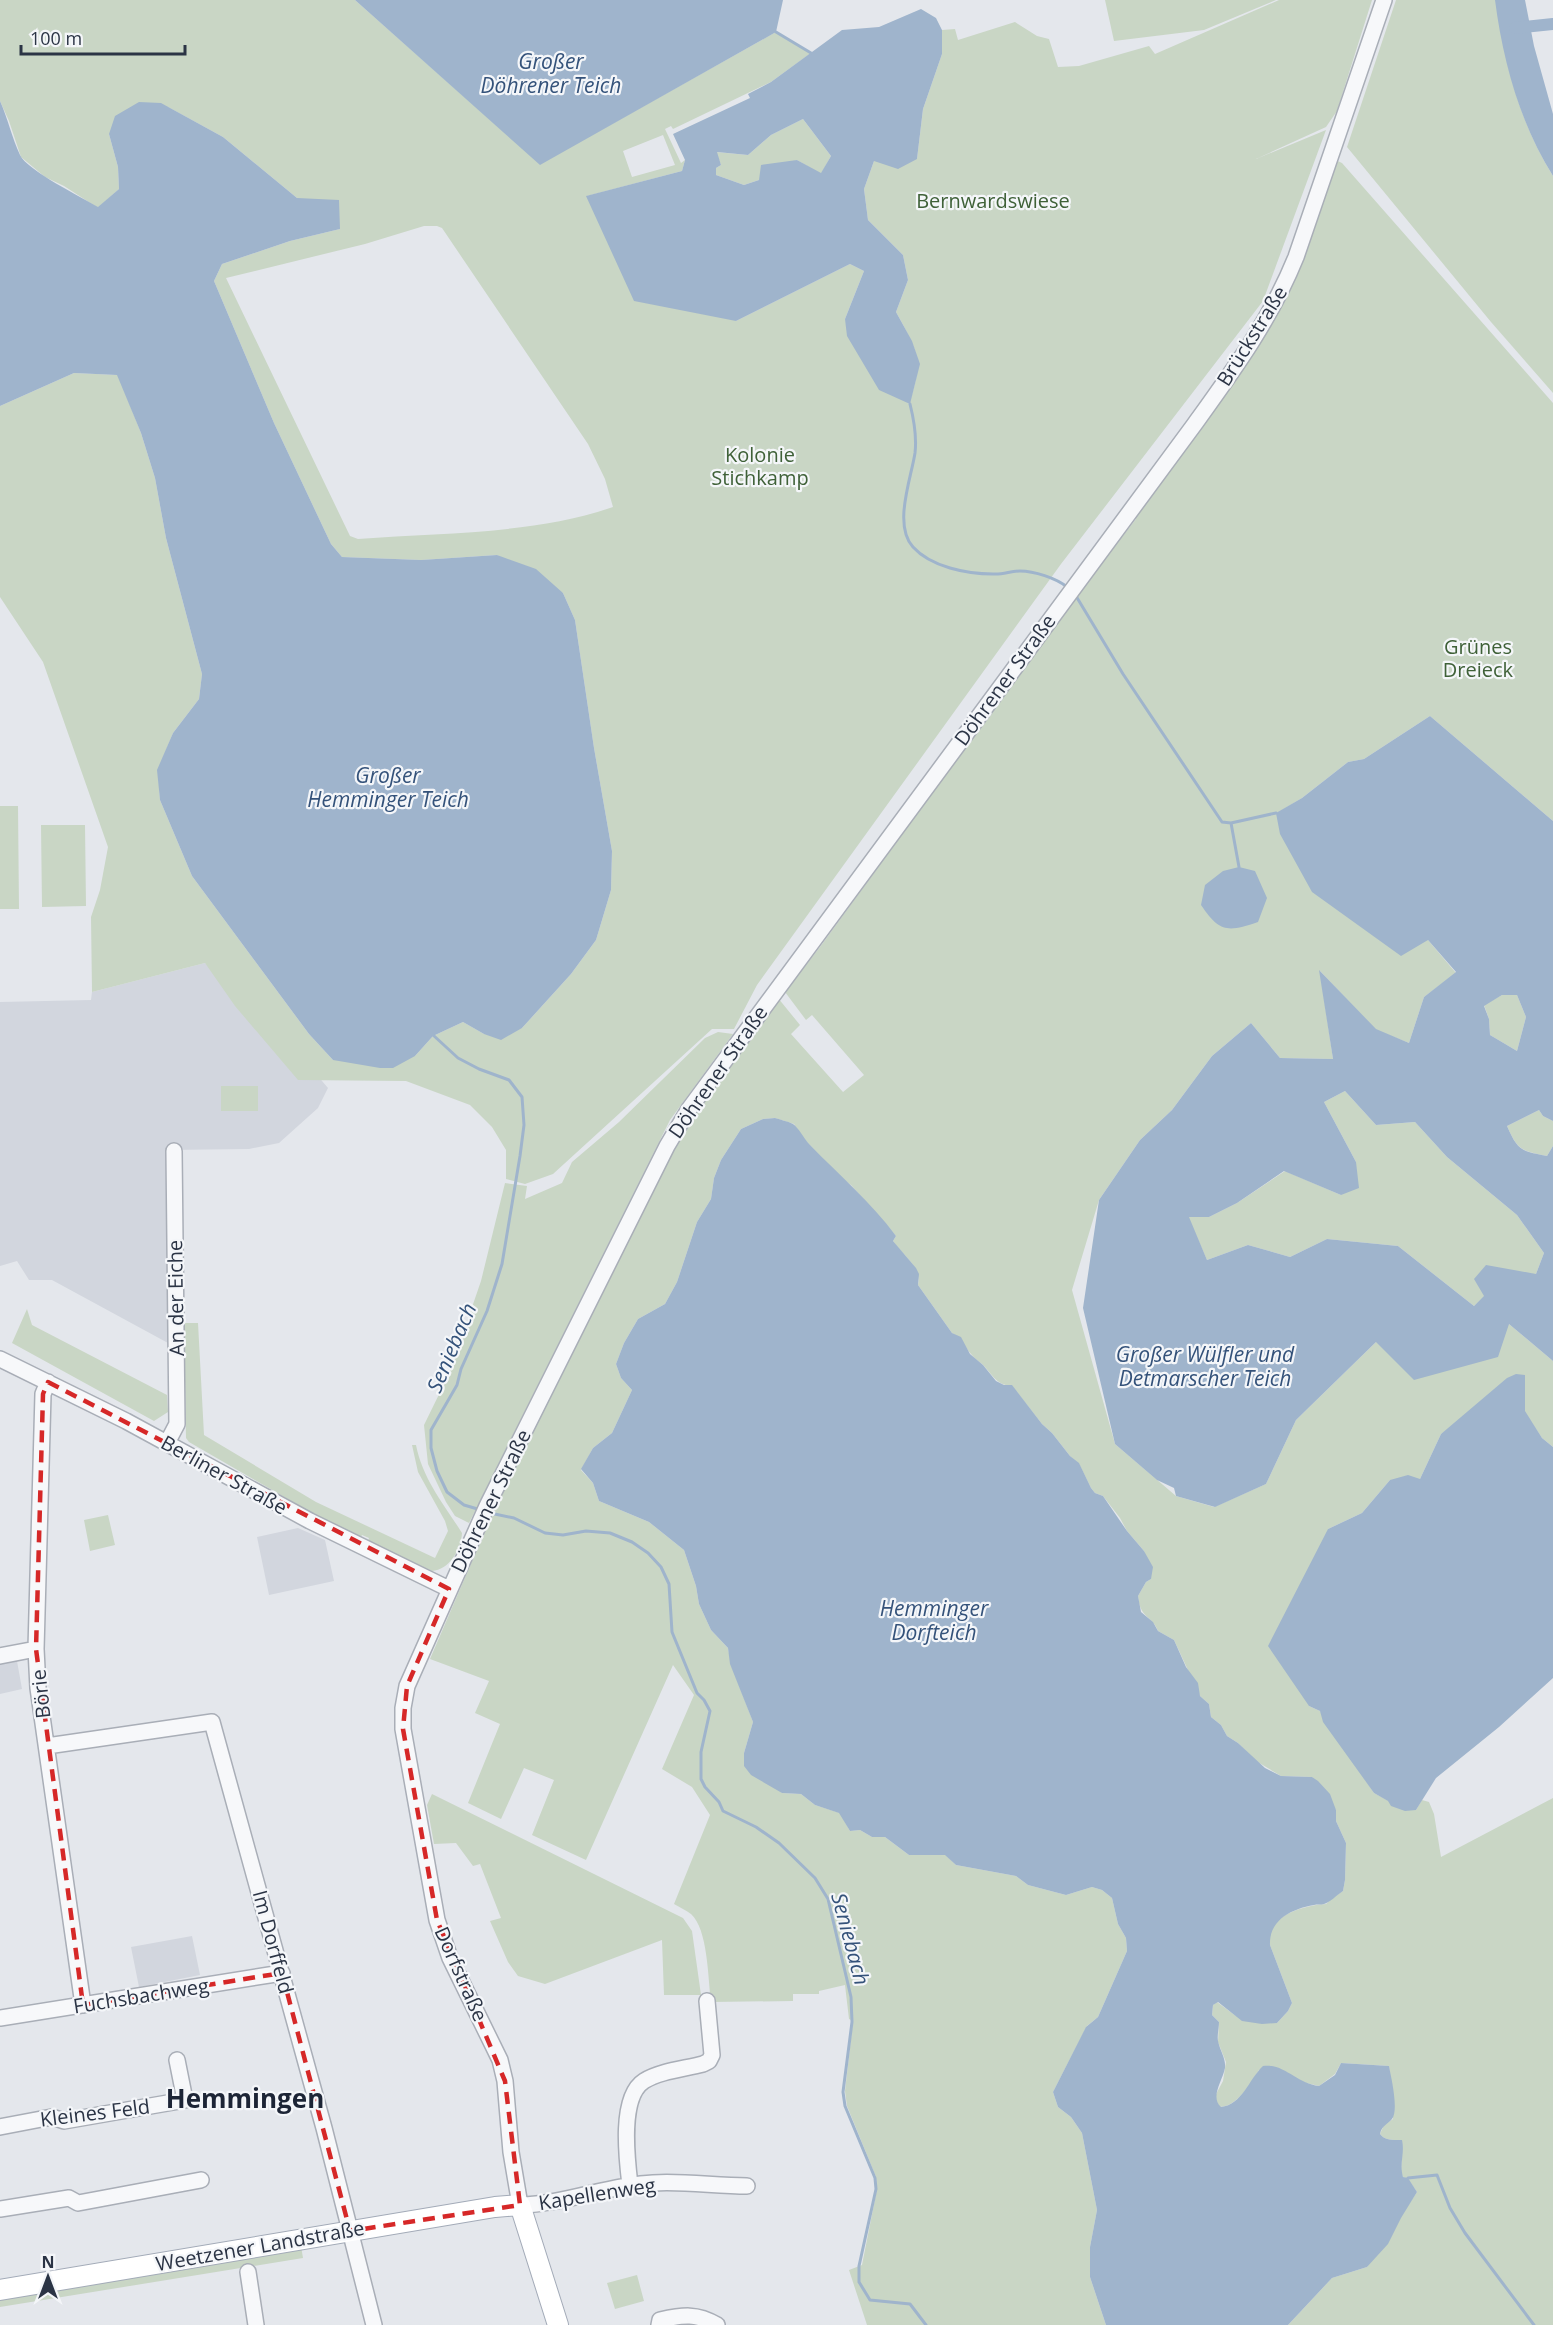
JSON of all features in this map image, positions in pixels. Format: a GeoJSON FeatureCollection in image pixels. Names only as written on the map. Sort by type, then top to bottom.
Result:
{"type":"FeatureCollection","features":[{"type":"Feature","properties":{"kind":"main road","name":"Weetzener Landstraße"},"geometry":{"type":"LineString","coordinates":[[0,2290],[495,2207],[520,2205]]}},
{"type":"Feature","properties":{"kind":"main road","name":"Dorfstraße"},"geometry":{"type":"LineString","coordinates":[[520,2205],[558,2325]]}},
{"type":"Feature","properties":{"kind":"street","name":"Brückstraße"},"geometry":{"type":"LineString","coordinates":[[1062,601],[1231,373],[1272,310],[1293,265],[1317,200],[1384,0]]}},
{"type":"Feature","properties":{"kind":"street","name":"Döhrener Straße"},"geometry":{"type":"LineString","coordinates":[[449,1589],[487,1506],[667,1146],[700,1092],[1062,601]]}},
{"type":"Feature","properties":{"kind":"street","name":"An der Eiche"},"geometry":{"type":"LineString","coordinates":[[167,1443],[177,1424],[174,1151]]}},
{"type":"Feature","properties":{"kind":"street","name":"Berliner Straße"},"geometry":{"type":"LineString","coordinates":[[0,1359],[167,1443],[310,1521],[449,1589]]}},
{"type":"Feature","properties":{"kind":"street","name":"Börie"},"geometry":{"type":"LineString","coordinates":[[48,1382],[43,1394],[36,1649],[38,1688],[83,2005]]}},
{"type":"Feature","properties":{"kind":"street","name":"Dorfstraße"},"geometry":{"type":"LineString","coordinates":[[449,1589],[407,1686],[403,1708],[404,1729],[437,1920],[450,1958],[496,2050],[506,2081],[511,2152],[520,2205]]}},
{"type":"Feature","properties":{"kind":"street"},"geometry":{"type":"LineString","coordinates":[[0,1656],[36,1649]]}},
{"type":"Feature","properties":{"kind":"street","name":"Im Dorffeld"},"geometry":{"type":"LineString","coordinates":[[47,1746],[212,1722],[282,1973],[374,2325]]}},
{"type":"Feature","properties":{"kind":"street","name":"Fuchsbachweg"},"geometry":{"type":"LineString","coordinates":[[0,2018],[282,1973]]}},
{"type":"Feature","properties":{"kind":"street"},"geometry":{"type":"LineString","coordinates":[[630,2185],[626,2148],[628,2118],[634,2092],[643,2082],[660,2074],[709,2061],[712,2055],[707,2001]]}},
{"type":"Feature","properties":{"kind":"street","name":"Kleines Feld"},"geometry":{"type":"LineString","coordinates":[[0,2127],[52,2117],[64,2121],[185,2100],[177,2060]]}},
{"type":"Feature","properties":{"kind":"street"},"geometry":{"type":"LineString","coordinates":[[0,2209],[69,2198],[78,2203],[201,2180]]}},
{"type":"Feature","properties":{"kind":"street","name":"Kapellenweg"},"geometry":{"type":"LineString","coordinates":[[520,2205],[548,2203],[654,2182],[747,2186]]}},
{"type":"Feature","properties":{"kind":"street"},"geometry":{"type":"LineString","coordinates":[[248,2272],[256,2325]]}},
{"type":"Feature","properties":{"kind":"street"},"geometry":{"type":"LineString","coordinates":[[659,2325],[660,2320],[676,2316],[702,2316],[717,2325]]}},
{"type":"Feature","properties":{"kind":"highlighted area"},"geometry":{"type":"Polygon","coordinates":[[[48,1382],[449,1589],[407,1686],[403,1729],[437,1920],[505,2081],[520,2205],[350,2231],[282,1973],[83,2005],[36,1649],[43,1394],[48,1382]]]}},
{"type":"Feature","properties":{"kind":"shaded area"},"geometry":{"type":"Polygon","coordinates":[[[205,963],[293,1047],[328,1088],[318,1108],[279,1143],[249,1149],[167,1150],[168,1343],[52,1280],[29,1280],[17,1261],[0,1266],[0,1002],[91,1000],[92,992],[205,963]]]}},
{"type":"Feature","properties":{"kind":"shaded area"},"geometry":{"type":"Polygon","coordinates":[[[298,1528],[325,1540],[334,1581],[269,1595],[257,1537],[298,1528]]]}},
{"type":"Feature","properties":{"kind":"shaded area"},"geometry":{"type":"Polygon","coordinates":[[[17,1661],[22,1689],[0,1694],[0,1664],[17,1661]]]}},
{"type":"Feature","properties":{"kind":"shaded area"},"geometry":{"type":"Polygon","coordinates":[[[192,1936],[200,1975],[139,1987],[131,1947],[192,1936]]]}},
{"type":"Feature","properties":{"kind":"green space"},"geometry":{"type":"Polygon","coordinates":[[[0,0],[355,0],[540,164],[776,32],[811,53],[771,82],[673,129],[671,126],[665,129],[681,163],[685,160],[682,171],[587,196],[736,321],[850,264],[864,271],[845,319],[909,404],[914,389],[917,366],[914,347],[896,312],[908,280],[903,255],[868,220],[864,189],[874,161],[917,159],[923,109],[942,54],[942,30],[955,29],[958,40],[1015,22],[1037,36],[1049,39],[1058,67],[1079,66],[1149,46],[1155,54],[1279,0],[1372,0],[1337,111],[1326,127],[1256,159],[1326,130],[1263,301],[1061,564],[757,985],[734,1029],[712,1029],[553,1174],[525,1184],[506,1179],[506,1150],[492,1127],[470,1105],[406,1081],[298,1080],[235,1006],[205,963],[92,992],[91,917],[100,890],[108,847],[43,662],[0,597],[0,406],[74,373],[118,375],[141,433],[155,478],[166,538],[202,674],[199,699],[173,733],[158,770],[160,800],[192,876],[309,1034],[333,1060],[415,1056],[433,1036],[463,1022],[484,1034],[522,1028],[571,974],[596,940],[611,890],[612,851],[575,620],[563,593],[497,555],[421,560],[342,557],[331,544],[274,423],[214,281],[222,264],[290,241],[340,229],[297,198],[223,137],[168,107],[109,134],[118,167],[119,189],[98,208],[64,186],[45,177],[21,157],[0,101],[0,0]],[[663,135],[623,151],[632,177],[675,165],[663,135]],[[424,226],[365,244],[226,278],[350,536],[358,539],[519,528],[551,523],[613,507],[605,479],[588,444],[442,228],[424,226]]]}},
{"type":"Feature","properties":{"kind":"green space"},"geometry":{"type":"Polygon","coordinates":[[[1105,0],[1276,0],[1204,30],[1114,41],[1105,0]]]}},
{"type":"Feature","properties":{"kind":"green space"},"geometry":{"type":"Polygon","coordinates":[[[1396,0],[1496,0],[1515,91],[1531,135],[1553,176],[1553,393],[1491,322],[1347,147],[1396,0]]]}},
{"type":"Feature","properties":{"kind":"green space"},"geometry":{"type":"Polygon","coordinates":[[[803,119],[831,156],[821,174],[797,160],[759,180],[744,185],[716,175],[716,168],[721,165],[716,152],[748,155],[771,135],[803,119]]]}},
{"type":"Feature","properties":{"kind":"green space","name":"Grünes Dreieck"},"geometry":{"type":"Polygon","coordinates":[[[1331,158],[1342,163],[1553,403],[1553,821],[1430,716],[1364,759],[1348,762],[1302,798],[1277,813],[1428,940],[1456,973],[1424,997],[1409,1043],[1376,1030],[1320,971],[1333,1059],[1280,1058],[1251,1023],[1212,1056],[1172,1110],[1140,1140],[1099,1200],[1072,1290],[1115,1444],[1176,1496],[1214,1507],[1266,1484],[1296,1420],[1376,1342],[1509,1324],[1553,1361],[1553,1447],[1542,1438],[1524,1411],[1525,1376],[1441,1434],[1420,1479],[1390,1480],[1362,1513],[1328,1529],[1309,1706],[1320,1711],[1374,1793],[1416,1810],[1422,1800],[1429,1802],[1434,1814],[1441,1857],[1553,1798],[1553,2325],[1288,2325],[1332,2278],[1367,2267],[1417,2192],[1401,2173],[1402,2140],[1387,2139],[1380,2134],[1384,2125],[1393,2119],[1389,2066],[1341,2063],[1335,2074],[1319,2086],[1302,2082],[1286,2072],[1259,2070],[1238,2099],[1220,2107],[1216,2102],[1215,2096],[1223,2081],[1226,2062],[1218,2042],[1219,2022],[1212,2015],[1213,2005],[1217,2002],[1236,2016],[1277,2023],[1288,2011],[1292,2003],[1270,1945],[1271,1931],[1283,1916],[1305,1907],[1326,1904],[1343,1891],[1346,1843],[1336,1821],[1336,1810],[1312,1777],[1281,1776],[1256,1761],[1238,1743],[1227,1736],[1221,1725],[1211,1717],[1209,1704],[1200,1696],[1174,1640],[1158,1631],[1141,1609],[1138,1596],[1146,1582],[1151,1579],[1144,1551],[1127,1531],[1120,1518],[1103,1496],[1095,1493],[1079,1464],[1042,1424],[1012,1386],[1002,1384],[995,1379],[952,1333],[918,1285],[917,1272],[893,1241],[896,1236],[851,1185],[841,1178],[804,1139],[794,1124],[775,1118],[763,1119],[741,1129],[721,1160],[714,1178],[711,1199],[697,1222],[677,1282],[665,1304],[638,1319],[624,1343],[616,1364],[621,1378],[632,1390],[612,1433],[593,1448],[581,1470],[593,1483],[599,1501],[649,1522],[684,1550],[696,1586],[699,1604],[711,1630],[728,1648],[731,1664],[753,1722],[744,1753],[782,1793],[801,1794],[815,1805],[840,1813],[850,1831],[860,1830],[872,1837],[885,1837],[909,1855],[946,1855],[956,1865],[1016,1876],[1028,1885],[1066,1895],[1092,1887],[1102,1890],[1112,1898],[1118,1924],[1126,1938],[1127,1951],[1098,2017],[1087,2026],[1053,2092],[1058,2107],[1071,2117],[1082,2133],[1097,2210],[1090,2247],[1090,2277],[1106,2325],[867,2325],[849,2270],[862,2265],[877,2189],[876,2177],[847,2106],[845,2091],[853,2021],[849,2019],[845,1985],[819,1991],[819,1994],[793,1994],[793,2001],[711,2002],[701,1931],[691,1914],[674,1904],[710,1815],[692,1787],[662,1769],[694,1695],[673,1665],[586,1860],[532,1835],[554,1780],[524,1768],[501,1819],[468,1803],[500,1724],[475,1713],[489,1681],[430,1659],[498,1501],[674,1148],[694,1113],[778,998],[800,1025],[791,1034],[843,1092],[864,1075],[812,1015],[806,1020],[785,992],[1061,616],[1136,519],[1134,516],[1248,358],[1331,158]]]}},
{"type":"Feature","properties":{"kind":"green space"},"geometry":{"type":"Polygon","coordinates":[[[0,806],[18,806],[19,909],[0,909],[0,806]]]}},
{"type":"Feature","properties":{"kind":"green space"},"geometry":{"type":"Polygon","coordinates":[[[41,825],[85,825],[86,906],[42,907],[41,825]]]}},
{"type":"Feature","properties":{"kind":"green space"},"geometry":{"type":"Polygon","coordinates":[[[1502,995],[1517,995],[1526,1017],[1517,1051],[1490,1035],[1489,1019],[1484,1005],[1502,995]]]}},
{"type":"Feature","properties":{"kind":"green space"},"geometry":{"type":"Polygon","coordinates":[[[718,1032],[733,1034],[670,1120],[469,1523],[455,1516],[428,1464],[424,1425],[449,1374],[481,1281],[505,1183],[527,1186],[525,1199],[562,1183],[572,1162],[619,1122],[705,1038],[718,1032]]]}},
{"type":"Feature","properties":{"kind":"green space"},"geometry":{"type":"Polygon","coordinates":[[[221,1086],[258,1086],[258,1111],[221,1111],[221,1086]]]}},
{"type":"Feature","properties":{"kind":"green space"},"geometry":{"type":"Polygon","coordinates":[[[1345,1091],[1376,1125],[1415,1122],[1447,1157],[1517,1215],[1544,1253],[1536,1274],[1485,1296],[1474,1306],[1398,1246],[1327,1239],[1290,1257],[1248,1245],[1207,1260],[1188,1217],[1209,1217],[1237,1203],[1285,1171],[1341,1195],[1356,1162],[1324,1102],[1345,1091]]]}},
{"type":"Feature","properties":{"kind":"green space"},"geometry":{"type":"Polygon","coordinates":[[[1539,1110],[1543,1116],[1553,1121],[1553,1146],[1547,1156],[1521,1148],[1507,1126],[1539,1110]]]}},
{"type":"Feature","properties":{"kind":"green space"},"geometry":{"type":"Polygon","coordinates":[[[27,1309],[32,1325],[167,1395],[168,1412],[154,1421],[12,1343],[27,1309]]]}},
{"type":"Feature","properties":{"kind":"green space"},"geometry":{"type":"Polygon","coordinates":[[[184,1323],[198,1323],[204,1435],[316,1502],[435,1558],[448,1531],[445,1521],[418,1472],[412,1445],[416,1445],[429,1481],[462,1533],[457,1552],[449,1563],[432,1571],[368,1541],[369,1538],[362,1535],[361,1537],[319,1517],[189,1442],[186,1438],[184,1323]]]}},
{"type":"Feature","properties":{"kind":"green space"},"geometry":{"type":"Polygon","coordinates":[[[108,1515],[115,1545],[90,1551],[84,1520],[108,1515]]]}},
{"type":"Feature","properties":{"kind":"green space"},"geometry":{"type":"Polygon","coordinates":[[[432,1794],[683,1918],[692,1931],[701,1995],[664,1995],[662,1940],[545,1984],[518,1976],[508,1962],[490,1921],[501,1918],[480,1864],[473,1866],[456,1843],[434,1844],[427,1805],[432,1794]]]}},
{"type":"Feature","properties":{"kind":"green space"},"geometry":{"type":"Polygon","coordinates":[[[301,2246],[303,2258],[0,2307],[0,2299],[301,2246]]]}},
{"type":"Feature","properties":{"kind":"green space"},"geometry":{"type":"Polygon","coordinates":[[[637,2275],[644,2301],[615,2309],[607,2283],[637,2275]]]}},
{"type":"Feature","properties":{"kind":"water","name":"Großer Döhrener Teich"},"geometry":{"type":"Polygon","coordinates":[[[355,0],[783,0],[776,32],[540,165],[355,0]]]}},
{"type":"Feature","properties":{"kind":"water"},"geometry":{"type":"Polygon","coordinates":[[[1495,0],[1525,0],[1534,46],[1553,114],[1553,176],[1541,156],[1522,113],[1508,69],[1495,0]]]}},
{"type":"Feature","properties":{"kind":"water"},"geometry":{"type":"Polygon","coordinates":[[[921,9],[936,18],[942,30],[942,54],[923,109],[917,159],[898,169],[874,161],[864,189],[868,220],[903,255],[908,280],[896,312],[912,341],[920,364],[910,404],[879,390],[847,336],[845,319],[864,271],[850,264],[736,321],[634,301],[586,196],[682,171],[685,160],[673,134],[750,98],[748,94],[771,82],[842,30],[879,27],[921,9]],[[803,119],[771,135],[748,155],[717,152],[721,165],[716,168],[716,175],[744,185],[759,180],[761,165],[797,160],[821,173],[831,156],[803,119]]]}},
{"type":"Feature","properties":{"kind":"water","name":"Großer Hemminger Teich"},"geometry":{"type":"Polygon","coordinates":[[[0,101],[17,149],[25,161],[43,175],[98,207],[119,189],[118,167],[109,134],[115,116],[139,102],[161,103],[223,137],[297,198],[339,200],[340,229],[290,241],[222,264],[214,281],[274,423],[331,544],[342,557],[421,560],[497,555],[536,569],[563,593],[575,620],[612,851],[611,890],[596,940],[571,974],[522,1028],[501,1040],[484,1034],[463,1022],[433,1036],[415,1056],[393,1068],[333,1060],[309,1034],[192,876],[160,800],[157,770],[173,733],[199,699],[202,674],[166,538],[155,478],[141,433],[117,375],[74,373],[0,406],[0,101]]]}},
{"type":"Feature","properties":{"kind":"water","name":"Großer Wülfler und Detmarscher Teich"},"geometry":{"type":"Polygon","coordinates":[[[1430,716],[1553,821],[1553,1121],[1543,1116],[1539,1110],[1507,1126],[1514,1141],[1526,1151],[1547,1156],[1553,1146],[1553,1361],[1509,1324],[1498,1357],[1414,1380],[1376,1342],[1296,1420],[1266,1484],[1215,1507],[1176,1496],[1174,1488],[1157,1480],[1115,1444],[1083,1308],[1099,1200],[1140,1140],[1172,1110],[1212,1056],[1251,1023],[1280,1058],[1333,1059],[1319,970],[1376,1029],[1409,1043],[1424,997],[1456,972],[1428,940],[1401,956],[1312,892],[1280,834],[1276,813],[1302,798],[1348,762],[1364,759],[1430,716]],[[1502,995],[1484,1006],[1489,1019],[1490,1035],[1517,1051],[1526,1017],[1517,995],[1502,995]],[[1345,1091],[1324,1102],[1356,1162],[1359,1188],[1341,1195],[1284,1171],[1237,1203],[1209,1217],[1189,1217],[1207,1260],[1248,1245],[1290,1257],[1327,1239],[1398,1246],[1474,1306],[1484,1296],[1474,1279],[1486,1265],[1536,1274],[1544,1253],[1517,1215],[1447,1157],[1415,1122],[1376,1125],[1345,1091]]]}},
{"type":"Feature","properties":{"kind":"water"},"geometry":{"type":"Polygon","coordinates":[[[1239,867],[1255,871],[1267,898],[1258,922],[1239,928],[1225,928],[1214,921],[1201,905],[1205,885],[1223,871],[1239,867]]]}},
{"type":"Feature","properties":{"kind":"water","name":"Hemminger Dorfteich"},"geometry":{"type":"Polygon","coordinates":[[[775,1118],[793,1124],[810,1145],[886,1224],[896,1236],[893,1241],[916,1268],[919,1274],[918,1285],[952,1333],[961,1337],[970,1354],[996,1381],[1004,1385],[1012,1385],[1042,1424],[1079,1463],[1091,1488],[1095,1493],[1103,1496],[1144,1551],[1153,1567],[1151,1579],[1146,1582],[1138,1596],[1141,1612],[1153,1622],[1158,1631],[1174,1640],[1186,1667],[1198,1683],[1200,1696],[1209,1704],[1211,1717],[1221,1725],[1227,1736],[1265,1768],[1281,1776],[1312,1777],[1330,1794],[1336,1810],[1336,1821],[1346,1843],[1343,1891],[1326,1903],[1297,1909],[1277,1922],[1273,1929],[1270,1945],[1292,2003],[1277,2023],[1262,2024],[1242,2021],[1218,2002],[1213,2005],[1212,2015],[1219,2022],[1218,2041],[1225,2064],[1217,2099],[1221,2107],[1234,2102],[1263,2066],[1284,2070],[1304,2082],[1319,2086],[1335,2075],[1341,2063],[1389,2066],[1395,2108],[1392,2119],[1380,2134],[1387,2139],[1402,2140],[1403,2177],[1408,2178],[1417,2192],[1388,2244],[1367,2267],[1332,2278],[1288,2325],[1106,2325],[1090,2277],[1090,2247],[1097,2210],[1082,2133],[1071,2117],[1058,2107],[1053,2092],[1086,2027],[1098,2017],[1127,1951],[1126,1938],[1118,1924],[1112,1898],[1102,1890],[1092,1887],[1066,1895],[1028,1885],[1016,1876],[956,1865],[945,1855],[909,1855],[885,1837],[872,1837],[860,1830],[850,1831],[839,1813],[815,1805],[801,1794],[782,1793],[751,1775],[744,1766],[744,1753],[753,1722],[730,1664],[728,1648],[711,1630],[699,1604],[696,1586],[684,1550],[649,1522],[599,1501],[593,1483],[581,1469],[593,1448],[612,1433],[632,1390],[621,1378],[616,1364],[624,1343],[638,1319],[665,1304],[677,1282],[697,1222],[711,1199],[714,1178],[721,1160],[741,1129],[763,1119],[775,1118]]]}},
{"type":"Feature","properties":{"kind":"water"},"geometry":{"type":"Polygon","coordinates":[[[1516,1374],[1525,1375],[1525,1411],[1542,1438],[1553,1447],[1553,1678],[1499,1727],[1436,1778],[1416,1810],[1405,1811],[1391,1806],[1388,1801],[1374,1793],[1323,1722],[1320,1711],[1309,1706],[1268,1646],[1328,1529],[1362,1513],[1390,1480],[1408,1475],[1420,1479],[1441,1434],[1507,1378],[1516,1374]]]}},
{"type":"Feature","properties":{"kind":"waterway"},"geometry":{"type":"LineString","coordinates":[[1515,28],[1553,24]]}},
{"type":"Feature","properties":{"kind":"waterway"},"geometry":{"type":"LineString","coordinates":[[776,32],[811,53]]}},
{"type":"Feature","properties":{"kind":"waterway"},"geometry":{"type":"LineString","coordinates":[[910,404],[916,447],[905,502],[904,527],[913,547],[929,560],[961,571],[983,574],[1032,572],[1051,578],[1067,587]]}},
{"type":"Feature","properties":{"kind":"waterway"},"geometry":{"type":"LineString","coordinates":[[1076,596],[1123,674],[1222,822],[1231,823],[1276,813]]}},
{"type":"Feature","properties":{"kind":"waterway"},"geometry":{"type":"LineString","coordinates":[[1231,823],[1239,867]]}},
{"type":"Feature","properties":{"kind":"waterway","name":"Seniebach"},"geometry":{"type":"LineString","coordinates":[[433,1035],[458,1058],[509,1080],[522,1097],[524,1125],[502,1264],[487,1311],[461,1369],[457,1385],[431,1430],[431,1448],[437,1471],[447,1492],[464,1505],[481,1510]]}},
{"type":"Feature","properties":{"kind":"waterway","name":"Seniebach"},"geometry":{"type":"LineString","coordinates":[[490,1513],[514,1518],[545,1533],[563,1535],[586,1531],[610,1533],[632,1542],[648,1553],[661,1567],[669,1584],[672,1632],[697,1693],[710,1711],[701,1752],[701,1779],[705,1787],[719,1802],[723,1811],[756,1827],[779,1843],[815,1878],[828,1899],[851,1997],[852,2022],[843,2092],[845,2106],[875,2178],[876,2189],[859,2266],[859,2282],[870,2300],[910,2304],[926,2325]]}},
{"type":"Feature","properties":{"kind":"waterway"},"geometry":{"type":"LineString","coordinates":[[1408,2178],[1437,2175],[1450,2208],[1465,2233],[1534,2325]]}},
{"type":"Feature","properties":{"kind":"district","name":"Hemmingen"},"geometry":{"type":"Point","coordinates":[245,2099]}},
{"type":"Feature","properties":{"kind":"park label","name":"Bernwardswiese"},"geometry":{"type":"Point","coordinates":[993,201]}},
{"type":"Feature","properties":{"kind":"park label","name":"Kolonie Stichkamp"},"geometry":{"type":"Point","coordinates":[760,466]}}]}
